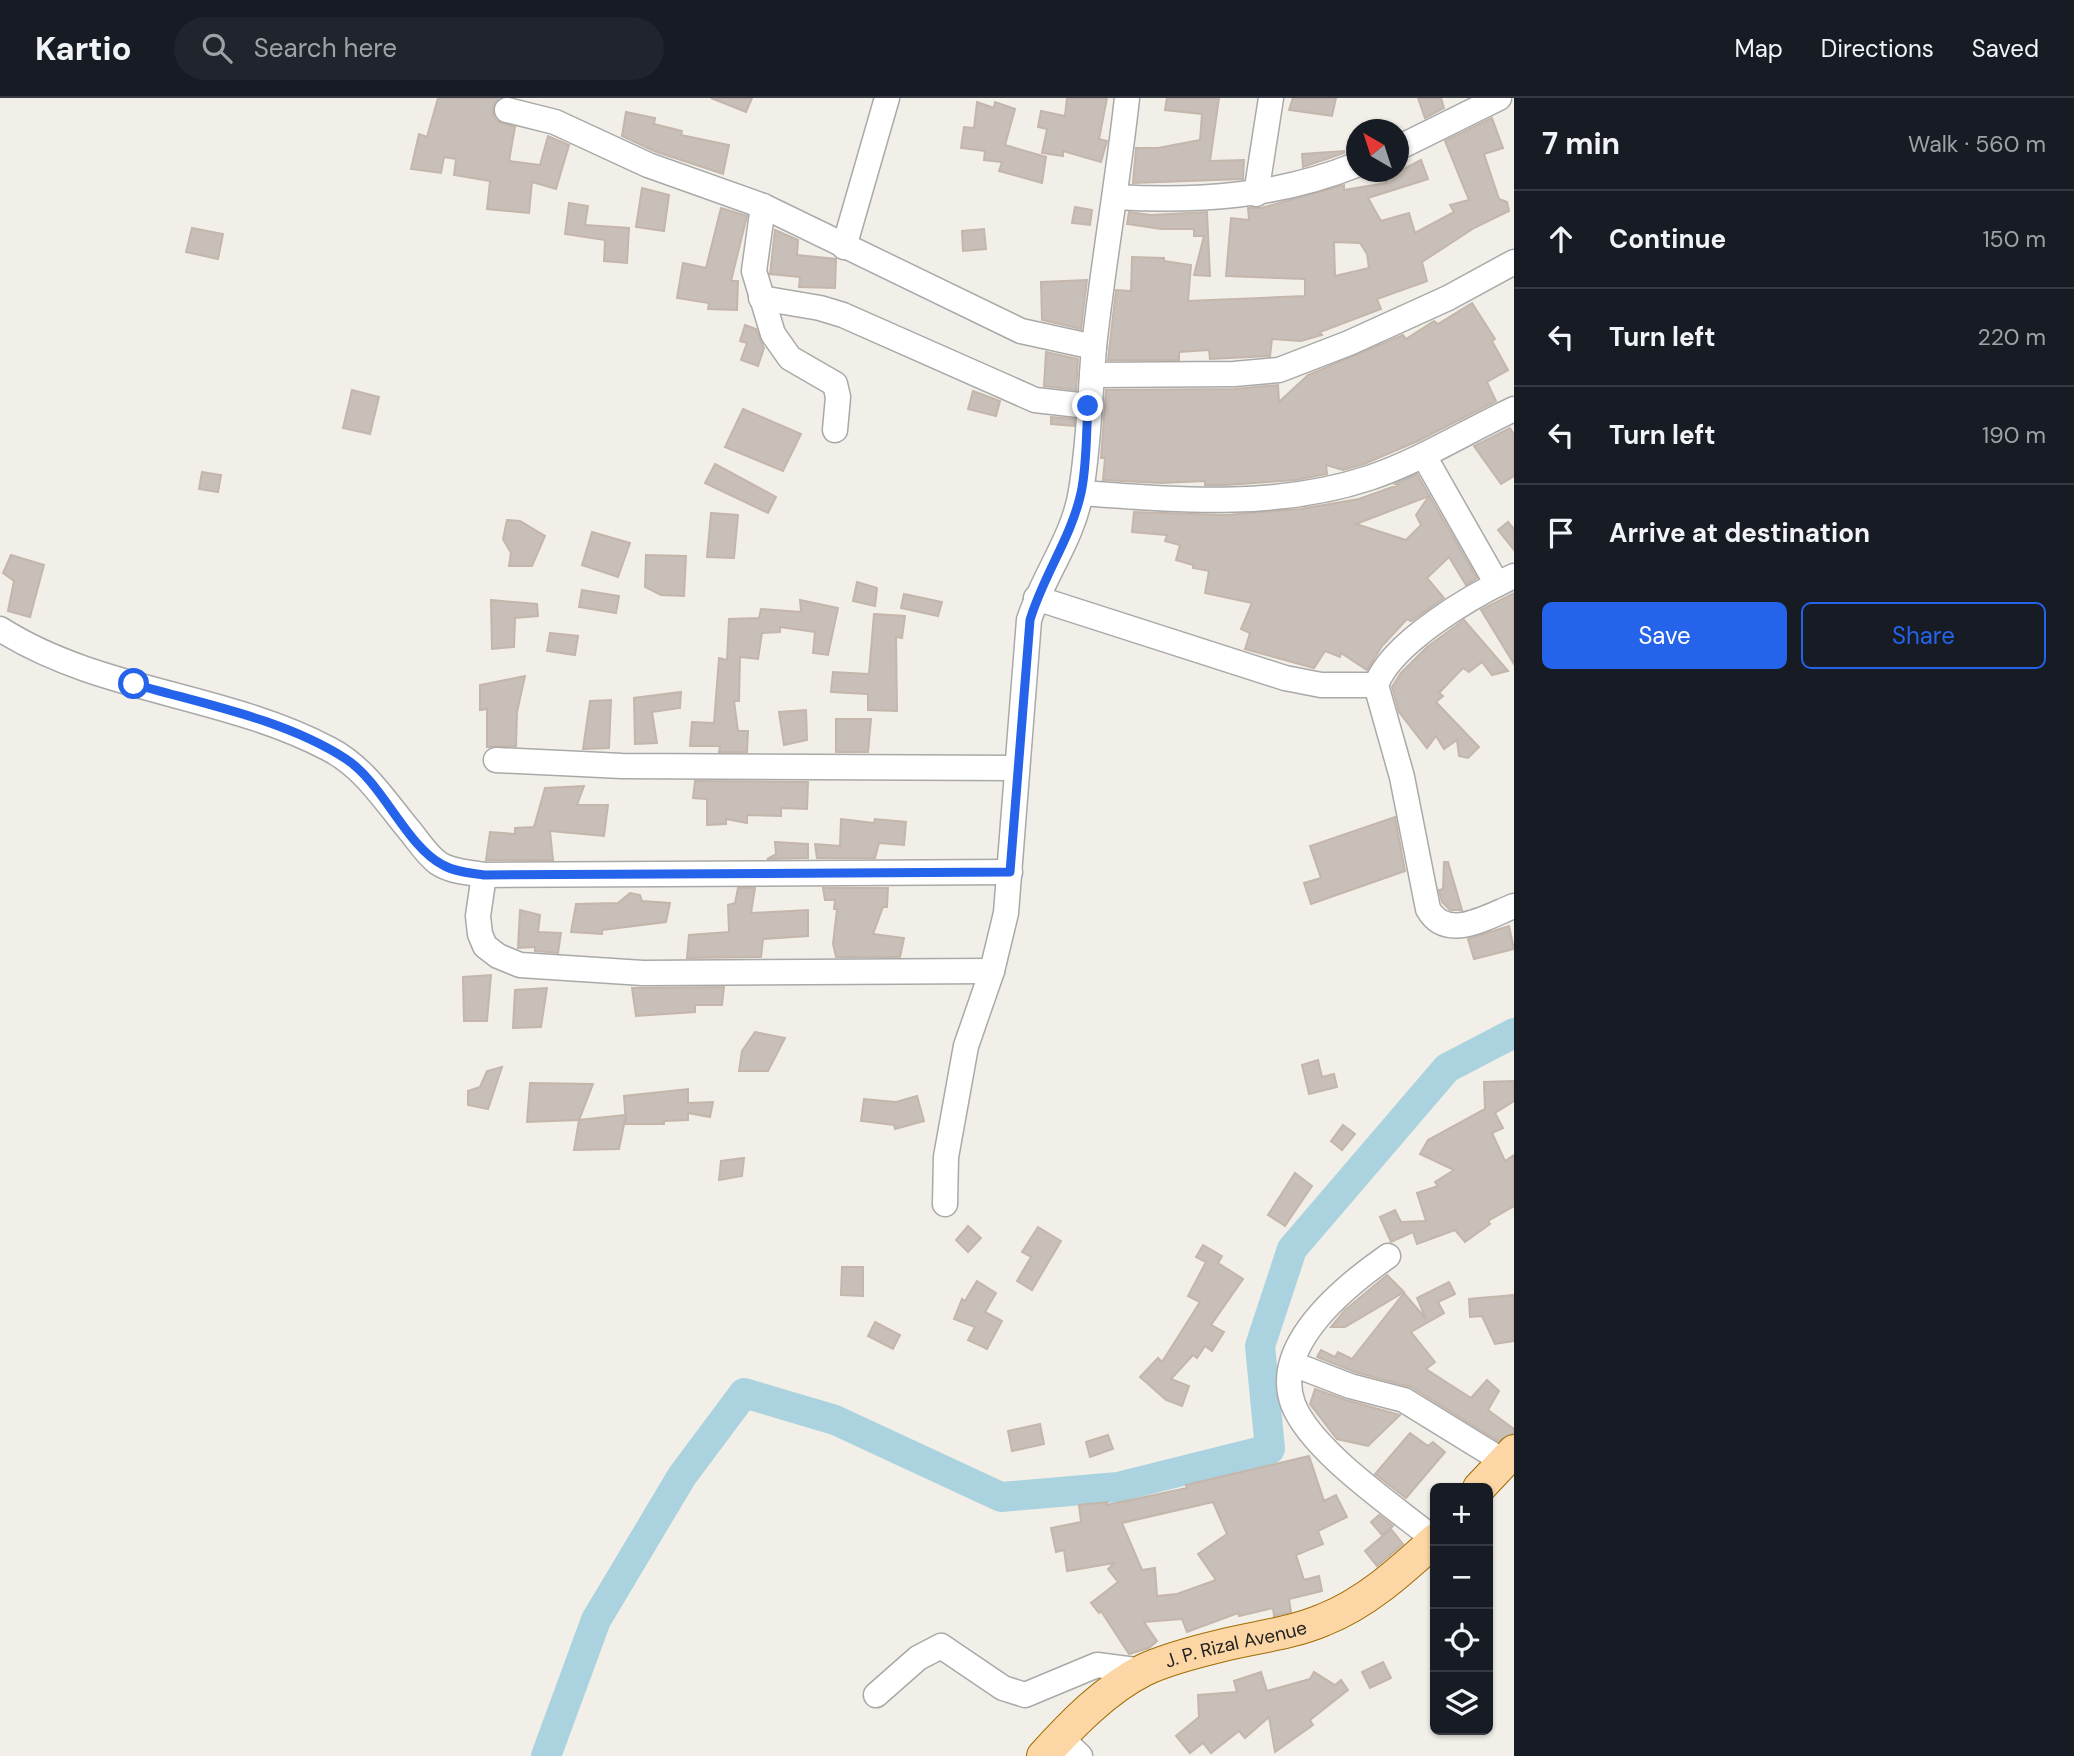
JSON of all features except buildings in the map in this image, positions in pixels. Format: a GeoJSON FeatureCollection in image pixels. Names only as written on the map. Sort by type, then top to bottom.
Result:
{"type":"FeatureCollection","features":[{"type":"Feature","properties":{"kind":"main road"},"geometry":{"type":"LineString","coordinates":[[1485,1483],[1510,1462]]}},
{"type":"Feature","properties":{"kind":"main road"},"geometry":{"type":"LineString","coordinates":[[1493,1491],[1510,1462]]}},
{"type":"Feature","properties":{"kind":"main road","name":"J. P. Rizal Avenue"},"geometry":{"type":"LineString","coordinates":[[1061,1750],[1107,1695],[1143,1671],[1222,1645],[1287,1633],[1323,1620],[1352,1606],[1396,1575],[1430,1544]]}},
{"type":"Feature","properties":{"kind":"street"},"geometry":{"type":"LineString","coordinates":[[844,247],[887,98]]}},
{"type":"Feature","properties":{"kind":"street"},"geometry":{"type":"LineString","coordinates":[[945,1204],[947,1157],[966,1046],[992,971],[1006,913],[1030,620],[1036,598],[1064,544],[1081,493],[1094,347],[1116,197],[1126,98]]}},
{"type":"Feature","properties":{"kind":"street"},"geometry":{"type":"LineString","coordinates":[[1256,194],[1271,98]]}},
{"type":"Feature","properties":{"kind":"street"},"geometry":{"type":"LineString","coordinates":[[1409,143],[1499,98]]}},
{"type":"Feature","properties":{"kind":"street"},"geometry":{"type":"LineString","coordinates":[[507,110],[555,122],[648,165],[763,206],[1021,331],[1094,347]]}},
{"type":"Feature","properties":{"kind":"street"},"geometry":{"type":"LineString","coordinates":[[1116,197],[1176,200],[1256,194],[1281,190],[1346,168]]}},
{"type":"Feature","properties":{"kind":"street"},"geometry":{"type":"LineString","coordinates":[[763,206],[753,262],[761,298],[773,334],[790,358],[835,384],[838,397],[835,430]]}},
{"type":"Feature","properties":{"kind":"street"},"geometry":{"type":"LineString","coordinates":[[1092,374],[1234,374],[1279,370],[1349,343],[1448,298],[1514,262]]}},
{"type":"Feature","properties":{"kind":"street"},"geometry":{"type":"LineString","coordinates":[[761,298],[820,308],[843,315],[1035,400],[1088,406]]}},
{"type":"Feature","properties":{"kind":"street"},"geometry":{"type":"LineString","coordinates":[[1081,493],[1204,502],[1272,498],[1368,478],[1424,456],[1514,409]]}},
{"type":"Feature","properties":{"kind":"street"},"geometry":{"type":"LineString","coordinates":[[1424,456],[1506,580],[1459,607],[1398,653],[1386,666],[1376,685],[1402,777],[1428,909],[1434,919],[1450,927],[1463,925],[1514,906]]}},
{"type":"Feature","properties":{"kind":"street"},"geometry":{"type":"LineString","coordinates":[[1036,598],[1284,678],[1321,685],[1376,685]]}},
{"type":"Feature","properties":{"kind":"street"},"geometry":{"type":"LineString","coordinates":[[0,629],[23,644],[71,663],[279,728],[327,748],[348,760],[370,782],[439,864],[484,875],[1010,872]]}},
{"type":"Feature","properties":{"kind":"street"},"geometry":{"type":"LineString","coordinates":[[496,760],[622,766],[1017,768]]}},
{"type":"Feature","properties":{"kind":"street"},"geometry":{"type":"LineString","coordinates":[[484,875],[478,916],[480,934],[485,946],[498,956],[520,965],[643,973],[992,971]]}},
{"type":"Feature","properties":{"kind":"street"},"geometry":{"type":"LineString","coordinates":[[1388,1256],[1356,1279],[1322,1310],[1293,1364],[1292,1395],[1304,1423],[1346,1468],[1430,1536]]}},
{"type":"Feature","properties":{"kind":"street"},"geometry":{"type":"LineString","coordinates":[[1293,1364],[1350,1385],[1404,1400],[1510,1462]]}},
{"type":"Feature","properties":{"kind":"street"},"geometry":{"type":"LineString","coordinates":[[876,1695],[918,1658],[937,1647],[946,1649],[1003,1688],[1025,1695],[1097,1665],[1143,1671]]}},
{"type":"Feature","properties":{"kind":"waterway"},"geometry":{"type":"LineString","coordinates":[[546,1756],[596,1620],[682,1476],[744,1393],[835,1420],[1001,1497],[1118,1487],[1270,1449],[1260,1346],[1292,1249],[1447,1068],[1514,1033]]}},
{"type":"Feature","properties":{"kind":"route"},"geometry":{"type":"LineString","coordinates":[[134,684],[279,728],[348,760],[370,782],[431,857],[450,869],[484,875],[1010,872],[1030,620],[1036,598],[1064,544],[1081,493],[1088,406]]}}]}
